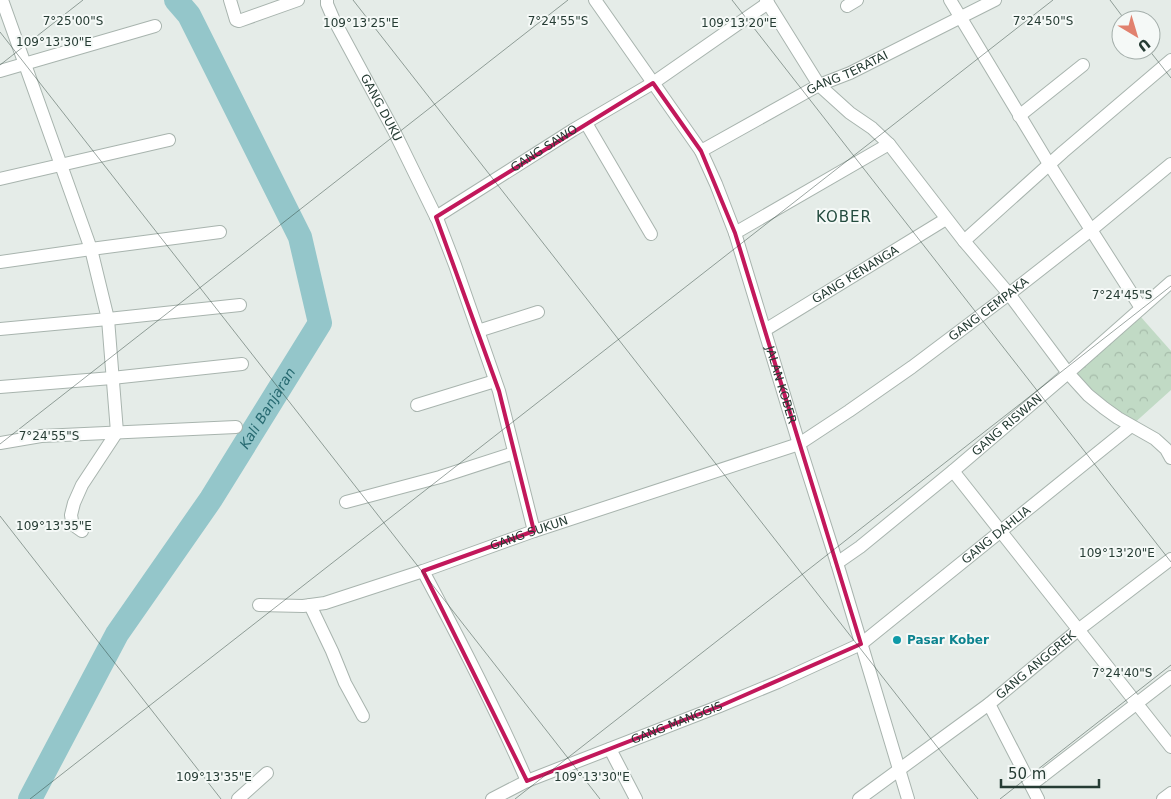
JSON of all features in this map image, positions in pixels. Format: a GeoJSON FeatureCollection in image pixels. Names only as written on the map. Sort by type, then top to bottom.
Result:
{"type":"FeatureCollection","features":[{"type":"Feature","properties":{"kind":"street"},"geometry":{"type":"LineString","coordinates":[[2,0],[91,249],[108,319],[117,432],[82,485],[74,503],[71,515],[72,521],[82,531]]}},
{"type":"Feature","properties":{"kind":"street"},"geometry":{"type":"LineString","coordinates":[[230,0],[234,16],[239,21],[298,0]]}},
{"type":"Feature","properties":{"kind":"street","name":"GANG DUKU"},"geometry":{"type":"LineString","coordinates":[[327,0],[333,18],[394,131],[436,217],[455,265],[495,381],[534,531]]}},
{"type":"Feature","properties":{"kind":"street","name":"JALAN KOBER"},"geometry":{"type":"LineString","coordinates":[[595,0],[701,151],[716,184],[735,233],[908,799]]}},
{"type":"Feature","properties":{"kind":"street"},"geometry":{"type":"LineString","coordinates":[[950,0],[1019,116],[1142,308]]}},
{"type":"Feature","properties":{"kind":"street","name":"GANG TERATAI"},"geometry":{"type":"LineString","coordinates":[[701,151],[819,85],[850,73],[995,0]]}},
{"type":"Feature","properties":{"kind":"street"},"geometry":{"type":"LineString","coordinates":[[767,1],[819,85],[889,144],[946,219],[1009,294],[1068,373],[1088,395],[1104,408],[1155,439],[1166,449],[1171,458]]}},
{"type":"Feature","properties":{"kind":"street","name":"GANG SAWO"},"geometry":{"type":"LineString","coordinates":[[436,217],[653,83],[767,1]]}},
{"type":"Feature","properties":{"kind":"street"},"geometry":{"type":"LineString","coordinates":[[0,71],[155,26]]}},
{"type":"Feature","properties":{"kind":"street"},"geometry":{"type":"LineString","coordinates":[[964,241],[1049,164],[1171,60]]}},
{"type":"Feature","properties":{"kind":"street"},"geometry":{"type":"LineString","coordinates":[[1019,116],[1083,64]]}},
{"type":"Feature","properties":{"kind":"street"},"geometry":{"type":"LineString","coordinates":[[586,123],[651,234]]}},
{"type":"Feature","properties":{"kind":"street"},"geometry":{"type":"LineString","coordinates":[[0,179],[170,140]]}},
{"type":"Feature","properties":{"kind":"street"},"geometry":{"type":"LineString","coordinates":[[735,233],[889,144]]}},
{"type":"Feature","properties":{"kind":"street","name":"GANG CEMPAKA"},"geometry":{"type":"LineString","coordinates":[[799,444],[904,372],[1009,294],[1171,164]]}},
{"type":"Feature","properties":{"kind":"street","name":"GANG KENANGA"},"geometry":{"type":"LineString","coordinates":[[764,330],[946,219]]}},
{"type":"Feature","properties":{"kind":"street"},"geometry":{"type":"LineString","coordinates":[[0,262],[220,232]]}},
{"type":"Feature","properties":{"kind":"street","name":"GANG RISWAN"},"geometry":{"type":"LineString","coordinates":[[837,563],[860,547],[954,471],[1171,282]]}},
{"type":"Feature","properties":{"kind":"street"},"geometry":{"type":"LineString","coordinates":[[0,329],[240,305]]}},
{"type":"Feature","properties":{"kind":"street"},"geometry":{"type":"LineString","coordinates":[[478,331],[538,312]]}},
{"type":"Feature","properties":{"kind":"street"},"geometry":{"type":"LineString","coordinates":[[0,387],[112,378],[242,364]]}},
{"type":"Feature","properties":{"kind":"street"},"geometry":{"type":"LineString","coordinates":[[417,404],[495,381]]}},
{"type":"Feature","properties":{"kind":"street","name":"GANG DAHLIA"},"geometry":{"type":"LineString","coordinates":[[861,644],[1131,426]]}},
{"type":"Feature","properties":{"kind":"street"},"geometry":{"type":"LineString","coordinates":[[0,443],[41,436],[236,427]]}},
{"type":"Feature","properties":{"kind":"street","name":"GANG SUKUN"},"geometry":{"type":"LineString","coordinates":[[259,605],[310,605],[325,603],[423,571],[534,531],[799,444]]}},
{"type":"Feature","properties":{"kind":"street"},"geometry":{"type":"LineString","coordinates":[[346,502],[440,477],[514,453]]}},
{"type":"Feature","properties":{"kind":"street"},"geometry":{"type":"LineString","coordinates":[[954,471],[1171,747]]}},
{"type":"Feature","properties":{"kind":"street","name":"GANG ANGGREK"},"geometry":{"type":"LineString","coordinates":[[859,799],[989,704],[1078,630],[1171,559]]}},
{"type":"Feature","properties":{"kind":"street"},"geometry":{"type":"LineString","coordinates":[[423,571],[505,730],[527,781]]}},
{"type":"Feature","properties":{"kind":"street"},"geometry":{"type":"LineString","coordinates":[[310,605],[345,684],[363,716]]}},
{"type":"Feature","properties":{"kind":"street","name":"GANG MANGGIS"},"geometry":{"type":"LineString","coordinates":[[492,799],[527,781],[610,750],[778,682],[861,644]]}},
{"type":"Feature","properties":{"kind":"street"},"geometry":{"type":"LineString","coordinates":[[1031,784],[1171,677]]}},
{"type":"Feature","properties":{"kind":"street"},"geometry":{"type":"LineString","coordinates":[[989,704],[1038,799]]}},
{"type":"Feature","properties":{"kind":"street"},"geometry":{"type":"LineString","coordinates":[[610,750],[636,799]]}},
{"type":"Feature","properties":{"kind":"street"},"geometry":{"type":"LineString","coordinates":[[238,799],[267,773]]}},
{"type":"Feature","properties":{"kind":"street"},"geometry":{"type":"LineString","coordinates":[[1163,799],[1171,793]]}},
{"type":"Feature","properties":{"kind":"highlighted area"},"geometry":{"type":"Polygon","coordinates":[[[653,83],[701,151],[735,233],[861,644],[720,706],[527,781],[423,571],[534,531],[499,391],[436,217],[653,83]]]}},
{"type":"Feature","properties":{"kind":"green space"},"geometry":{"type":"Polygon","coordinates":[[[1140,316],[1171,351],[1171,390],[1131,426],[1071,370],[1140,316]]]}},
{"type":"Feature","properties":{"kind":"waterway","name":"Kali Banjaran"},"geometry":{"type":"LineString","coordinates":[[30,799],[117,634],[211,499],[320,323],[300,237],[189,15],[176,0]]}},
{"type":"Feature","properties":{"kind":"place","name":"Pasar Kober"},"geometry":{"type":"Point","coordinates":[897,640]}},
{"type":"Feature","properties":{"kind":"district","name":"KOBER"},"geometry":{"type":"Point","coordinates":[844,217]}}]}
